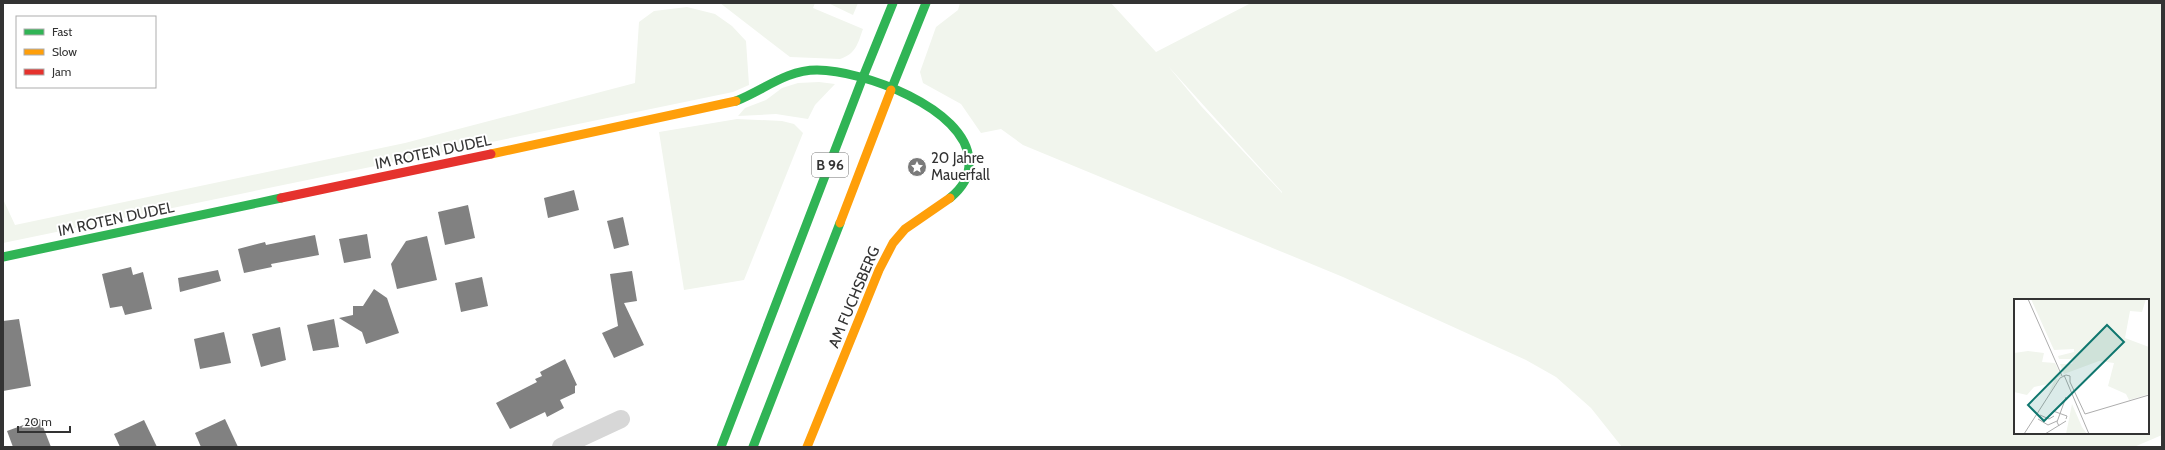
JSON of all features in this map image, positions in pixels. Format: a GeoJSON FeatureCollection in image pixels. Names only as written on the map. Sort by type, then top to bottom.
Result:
{"type":"FeatureCollection","features":[{"type":"Feature","properties":{"kind":"main road","name":"B 96"},"geometry":{"type":"LineString","coordinates":[[721,447],[863,77],[893,3]]}},
{"type":"Feature","properties":{"kind":"main road","name":"B 96"},"geometry":{"type":"LineString","coordinates":[[753,447],[926,3]]}},
{"type":"Feature","properties":{"kind":"main road","name":"IM ROTEN DUDEL"},"geometry":{"type":"LineString","coordinates":[[3,257],[701,109],[738,100],[786,75],[802,71],[825,71],[863,77]]}},
{"type":"Feature","properties":{"kind":"main road","name":"AM FUCHSBERG"},"geometry":{"type":"LineString","coordinates":[[806,447],[879,270],[892,245],[904,230],[955,194],[966,179],[969,164],[964,138],[949,122],[932,109],[863,77]]}},
{"type":"Feature","properties":{"kind":"street"},"geometry":{"type":"LineString","coordinates":[[561,447],[621,419]]}},
{"type":"Feature","properties":{"kind":"shaded area"},"geometry":{"type":"Polygon","coordinates":[[[720,3],[815,3],[813,8],[863,29],[858,43],[853,51],[840,59],[790,57],[720,3]]]}},
{"type":"Feature","properties":{"kind":"shaded area"},"geometry":{"type":"Polygon","coordinates":[[[828,3],[858,3],[853,15],[828,3]]]}},
{"type":"Feature","properties":{"kind":"shaded area"},"geometry":{"type":"Polygon","coordinates":[[[960,3],[1111,3],[1156,52],[1251,3],[2162,3],[2162,435],[2134,447],[1622,447],[1591,408],[1556,377],[1526,360],[1343,277],[1023,145],[1001,129],[981,133],[961,104],[923,83],[920,72],[936,27],[958,10],[960,3]],[[1168,66],[1201,106],[1282,192],[1168,66]]]}},
{"type":"Feature","properties":{"kind":"shaded area"},"geometry":{"type":"Polygon","coordinates":[[[687,7],[715,14],[732,26],[746,41],[749,85],[733,92],[3,243],[3,199],[15,225],[405,143],[635,83],[639,22],[654,11],[687,7]]]}},
{"type":"Feature","properties":{"kind":"shaded area"},"geometry":{"type":"Polygon","coordinates":[[[819,82],[835,84],[815,105],[808,119],[776,114],[738,116],[745,108],[766,100],[782,88],[798,83],[819,82]]]}},
{"type":"Feature","properties":{"kind":"shaded area"},"geometry":{"type":"Polygon","coordinates":[[[737,119],[782,121],[794,124],[803,133],[744,280],[684,290],[659,132],[737,119]]]}},
{"type":"Feature","properties":{"kind":"building"},"geometry":{"type":"Polygon","coordinates":[[[574,190],[579,210],[548,218],[544,198],[574,190]]]}},
{"type":"Feature","properties":{"kind":"building"},"geometry":{"type":"Polygon","coordinates":[[[468,205],[475,238],[445,245],[438,212],[468,205]]]}},
{"type":"Feature","properties":{"kind":"building"},"geometry":{"type":"Polygon","coordinates":[[[623,217],[629,245],[614,249],[607,221],[623,217]]]}},
{"type":"Feature","properties":{"kind":"building"},"geometry":{"type":"Polygon","coordinates":[[[367,234],[371,258],[344,263],[339,239],[367,234]]]}},
{"type":"Feature","properties":{"kind":"building"},"geometry":{"type":"Polygon","coordinates":[[[315,235],[319,255],[271,264],[272,267],[244,273],[238,249],[265,242],[266,245],[315,235]]]}},
{"type":"Feature","properties":{"kind":"building"},"geometry":{"type":"Polygon","coordinates":[[[427,236],[437,280],[397,289],[391,264],[406,241],[427,236]]]}},
{"type":"Feature","properties":{"kind":"building"},"geometry":{"type":"Polygon","coordinates":[[[131,267],[133,275],[143,272],[152,309],[125,315],[122,306],[110,308],[102,274],[131,267]]]}},
{"type":"Feature","properties":{"kind":"building"},"geometry":{"type":"Polygon","coordinates":[[[218,270],[221,281],[180,292],[178,278],[218,270]]]}},
{"type":"Feature","properties":{"kind":"building"},"geometry":{"type":"Polygon","coordinates":[[[632,271],[637,301],[624,303],[644,345],[614,358],[602,333],[618,326],[610,274],[632,271]]]}},
{"type":"Feature","properties":{"kind":"building"},"geometry":{"type":"Polygon","coordinates":[[[482,277],[488,306],[461,312],[455,283],[482,277]]]}},
{"type":"Feature","properties":{"kind":"building"},"geometry":{"type":"Polygon","coordinates":[[[374,289],[387,298],[399,333],[366,344],[362,332],[339,318],[353,315],[353,306],[363,306],[374,289]]]}},
{"type":"Feature","properties":{"kind":"building"},"geometry":{"type":"Polygon","coordinates":[[[19,319],[31,386],[3,391],[3,321],[19,319]]]}},
{"type":"Feature","properties":{"kind":"building"},"geometry":{"type":"Polygon","coordinates":[[[334,319],[339,347],[313,351],[307,325],[334,319]]]}},
{"type":"Feature","properties":{"kind":"building"},"geometry":{"type":"Polygon","coordinates":[[[280,327],[286,360],[261,367],[252,334],[280,327]]]}},
{"type":"Feature","properties":{"kind":"building"},"geometry":{"type":"Polygon","coordinates":[[[224,332],[231,363],[200,369],[194,339],[224,332]]]}},
{"type":"Feature","properties":{"kind":"building"},"geometry":{"type":"Polygon","coordinates":[[[565,359],[577,385],[575,386],[575,393],[560,400],[564,408],[547,417],[545,412],[510,429],[496,403],[537,382],[535,379],[542,376],[540,372],[565,359]]]}},
{"type":"Feature","properties":{"kind":"building"},"geometry":{"type":"Polygon","coordinates":[[[40,419],[51,447],[13,447],[7,431],[40,419]]]}},
{"type":"Feature","properties":{"kind":"building"},"geometry":{"type":"Polygon","coordinates":[[[225,419],[238,447],[201,447],[195,433],[225,419]]]}},
{"type":"Feature","properties":{"kind":"building"},"geometry":{"type":"Polygon","coordinates":[[[144,420],[157,447],[120,447],[114,434],[144,420]]]}},
{"type":"Feature","properties":{"kind":"traffic: fast"},"geometry":{"type":"LineString","coordinates":[[863,77],[893,3]]}},
{"type":"Feature","properties":{"kind":"traffic: fast"},"geometry":{"type":"LineString","coordinates":[[891,90],[926,3]]}},
{"type":"Feature","properties":{"kind":"traffic: fast"},"geometry":{"type":"LineString","coordinates":[[736,101],[775,81],[795,73],[817,70],[859,77],[884,85],[909,96],[931,109],[950,124],[963,141],[969,160],[967,177],[962,186],[950,198]]}},
{"type":"Feature","properties":{"kind":"traffic: fast"},"geometry":{"type":"LineString","coordinates":[[721,447],[863,77]]}},
{"type":"Feature","properties":{"kind":"traffic: fast"},"geometry":{"type":"LineString","coordinates":[[3,257],[281,198]]}},
{"type":"Feature","properties":{"kind":"traffic: fast"},"geometry":{"type":"LineString","coordinates":[[753,447],[840,223]]}},
{"type":"Feature","properties":{"kind":"traffic: slow"},"geometry":{"type":"LineString","coordinates":[[840,223],[891,90]]}},
{"type":"Feature","properties":{"kind":"traffic: slow"},"geometry":{"type":"LineString","coordinates":[[491,154],[736,101]]}},
{"type":"Feature","properties":{"kind":"traffic: slow"},"geometry":{"type":"LineString","coordinates":[[807,447],[879,270],[893,243],[905,229],[950,198]]}},
{"type":"Feature","properties":{"kind":"traffic: jam"},"geometry":{"type":"LineString","coordinates":[[281,198],[491,154]]}},
{"type":"Feature","properties":{"kind":"place","name":"20 Jahre Mauerfall"},"geometry":{"type":"Point","coordinates":[917,167]}}]}
